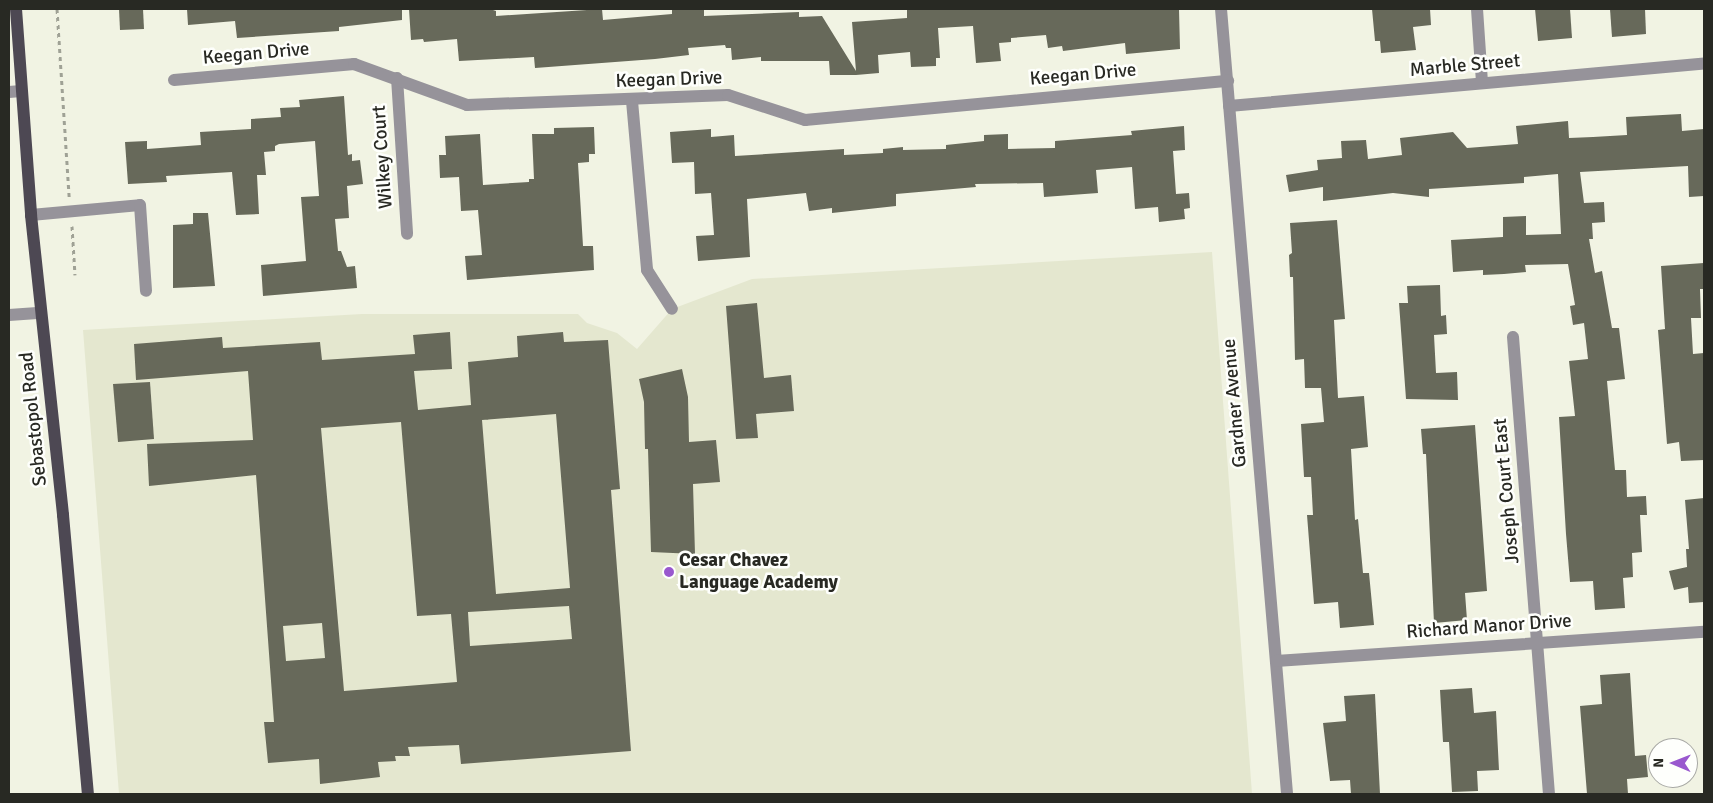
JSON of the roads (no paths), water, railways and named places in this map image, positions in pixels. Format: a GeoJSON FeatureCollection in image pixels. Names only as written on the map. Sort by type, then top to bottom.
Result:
{"type":"FeatureCollection","features":[{"type":"Feature","properties":{"kind":"main road","name":"Sebastopol Road"},"geometry":{"type":"LineString","coordinates":[[16,9],[15,91],[32,215],[64,515],[88,794]]}},
{"type":"Feature","properties":{"kind":"street","name":"Gardner Avenue"},"geometry":{"type":"LineString","coordinates":[[1221,9],[1287,794]]}},
{"type":"Feature","properties":{"kind":"street"},"geometry":{"type":"LineString","coordinates":[[1477,9],[1482,83]]}},
{"type":"Feature","properties":{"kind":"street","name":"Keegan Drive"},"geometry":{"type":"LineString","coordinates":[[174,80],[354,64],[397,78],[467,105],[728,95],[805,120],[1228,81]]}},
{"type":"Feature","properties":{"kind":"street","name":"Marble Street"},"geometry":{"type":"LineString","coordinates":[[1230,106],[1704,64]]}},
{"type":"Feature","properties":{"kind":"street","name":"Wilkey Court"},"geometry":{"type":"LineString","coordinates":[[397,78],[407,234]]}},
{"type":"Feature","properties":{"kind":"street"},"geometry":{"type":"LineString","coordinates":[[632,100],[644,214],[647,270],[672,309]]}},
{"type":"Feature","properties":{"kind":"street"},"geometry":{"type":"LineString","coordinates":[[32,215],[140,205],[146,291]]}},
{"type":"Feature","properties":{"kind":"street"},"geometry":{"type":"LineString","coordinates":[[9,315],[41,313]]}},
{"type":"Feature","properties":{"kind":"street","name":"Joseph Court East"},"geometry":{"type":"LineString","coordinates":[[1513,337],[1549,794]]}},
{"type":"Feature","properties":{"kind":"street","name":"Richard Manor Drive"},"geometry":{"type":"LineString","coordinates":[[1276,661],[1704,632]]}},
{"type":"Feature","properties":{"kind":"place","name":"Cesar Chavez Language Academy"},"geometry":{"type":"Point","coordinates":[669,572]}}]}
